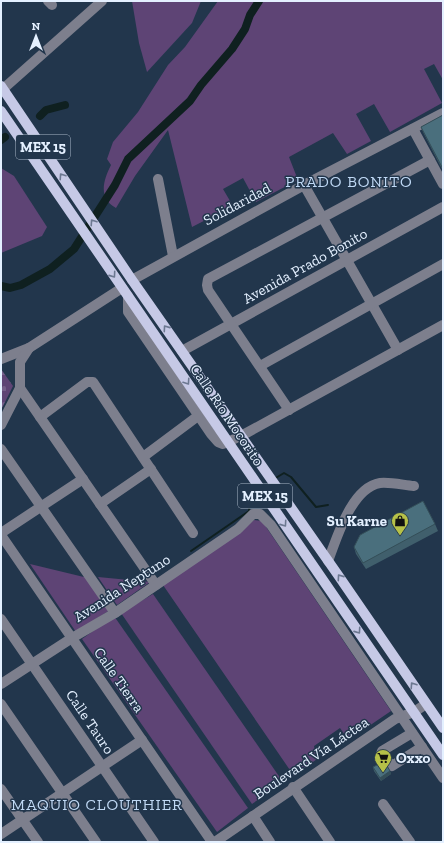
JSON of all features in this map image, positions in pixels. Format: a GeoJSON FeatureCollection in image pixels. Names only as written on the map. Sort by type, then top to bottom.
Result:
{"type":"FeatureCollection","features":[{"type":"Feature","properties":{"kind":"main road","name":"Calle Río Mocorito"},"geometry":{"type":"LineString","coordinates":[[2,87],[132,280],[443,728]]}},
{"type":"Feature","properties":{"kind":"main road","name":"Calle Río Mocorito"},"geometry":{"type":"LineString","coordinates":[[1,111],[443,755]]}},
{"type":"Feature","properties":{"kind":"street"},"geometry":{"type":"LineString","coordinates":[[2,87],[102,1]]}},
{"type":"Feature","properties":{"kind":"street","name":"Solidaridad"},"geometry":{"type":"LineString","coordinates":[[132,280],[172,256],[304,185],[443,113]]}},
{"type":"Feature","properties":{"kind":"street"},"geometry":{"type":"LineString","coordinates":[[413,129],[443,184]]}},
{"type":"Feature","properties":{"kind":"street"},"geometry":{"type":"LineString","coordinates":[[288,410],[208,290],[208,279],[430,160]]}},
{"type":"Feature","properties":{"kind":"street"},"geometry":{"type":"LineString","coordinates":[[158,179],[172,256]]}},
{"type":"Feature","properties":{"kind":"street"},"geometry":{"type":"LineString","coordinates":[[304,185],[324,217],[398,350]]}},
{"type":"Feature","properties":{"kind":"street","name":"Avenida Prado Bonito"},"geometry":{"type":"LineString","coordinates":[[182,351],[443,207]]}},
{"type":"Feature","properties":{"kind":"street"},"geometry":{"type":"LineString","coordinates":[[260,366],[443,264]]}},
{"type":"Feature","properties":{"kind":"street"},"geometry":{"type":"LineString","coordinates":[[1,359],[29,348],[125,292],[128,312],[198,416],[218,442],[223,444],[241,436],[443,325]]}},
{"type":"Feature","properties":{"kind":"street"},"geometry":{"type":"LineString","coordinates":[[2,420],[20,388],[20,362],[29,348]]}},
{"type":"Feature","properties":{"kind":"street"},"geometry":{"type":"LineString","coordinates":[[40,417],[87,382],[92,381],[193,533]]}},
{"type":"Feature","properties":{"kind":"street"},"geometry":{"type":"LineString","coordinates":[[20,388],[156,585]]}},
{"type":"Feature","properties":{"kind":"street"},"geometry":{"type":"LineString","coordinates":[[143,457],[198,416]]}},
{"type":"Feature","properties":{"kind":"street"},"geometry":{"type":"LineString","coordinates":[[1,449],[115,613]]}},
{"type":"Feature","properties":{"kind":"street"},"geometry":{"type":"LineString","coordinates":[[100,504],[150,469]]}},
{"type":"Feature","properties":{"kind":"street"},"geometry":{"type":"LineString","coordinates":[[1,534],[83,479]]}},
{"type":"Feature","properties":{"kind":"street"},"geometry":{"type":"LineString","coordinates":[[328,561],[350,509],[366,490],[380,483],[414,486]]}},
{"type":"Feature","properties":{"kind":"street","name":"Avenida Neptuno"},"geometry":{"type":"LineString","coordinates":[[1,684],[72,638],[115,613],[238,529],[253,514],[257,513],[263,516],[271,526],[402,718]]}},
{"type":"Feature","properties":{"kind":"street","name":"Calle Tierra"},"geometry":{"type":"LineString","coordinates":[[1,534],[142,740],[214,842]]}},
{"type":"Feature","properties":{"kind":"street","name":"Calle Tauro"},"geometry":{"type":"LineString","coordinates":[[1,619],[154,842]]}},
{"type":"Feature","properties":{"kind":"street"},"geometry":{"type":"LineString","coordinates":[[1,704],[96,842]]}},
{"type":"Feature","properties":{"kind":"street","name":"Boulevard Vía Láctea"},"geometry":{"type":"LineString","coordinates":[[214,842],[395,719],[402,718],[426,704]]}},
{"type":"Feature","properties":{"kind":"street"},"geometry":{"type":"LineString","coordinates":[[402,718],[443,778]]}},
{"type":"Feature","properties":{"kind":"street"},"geometry":{"type":"LineString","coordinates":[[412,732],[381,754],[390,766],[393,766],[422,747]]}},
{"type":"Feature","properties":{"kind":"street"},"geometry":{"type":"LineString","coordinates":[[1,834],[142,740]]}},
{"type":"Feature","properties":{"kind":"street"},"geometry":{"type":"LineString","coordinates":[[293,787],[330,842]]}},
{"type":"Feature","properties":{"kind":"street"},"geometry":{"type":"LineString","coordinates":[[1,789],[38,842]]}},
{"type":"Feature","properties":{"kind":"street"},"geometry":{"type":"LineString","coordinates":[[383,804],[410,842]]}},
{"type":"Feature","properties":{"kind":"street"},"geometry":{"type":"LineString","coordinates":[[253,816],[270,842]]}},
{"type":"Feature","properties":{"kind":"green space"},"geometry":{"type":"Polygon","coordinates":[[[132,1],[201,1],[192,23],[147,72],[139,43],[132,1]]]}},
{"type":"Feature","properties":{"kind":"green space"},"geometry":{"type":"Polygon","coordinates":[[[218,1],[443,1],[443,80],[434,64],[424,69],[442,103],[390,132],[374,104],[356,114],[371,141],[347,154],[333,133],[289,157],[298,180],[256,202],[243,178],[223,189],[233,206],[192,227],[168,130],[135,176],[116,208],[110,204],[104,194],[104,183],[111,165],[107,159],[113,142],[138,112],[168,65],[185,47],[218,1]]]}},
{"type":"Feature","properties":{"kind":"green space"},"geometry":{"type":"Polygon","coordinates":[[[1,168],[14,176],[47,227],[42,236],[1,253],[1,168]]]}},
{"type":"Feature","properties":{"kind":"green space"},"geometry":{"type":"Polygon","coordinates":[[[1,369],[13,386],[1,410],[1,369]]]}},
{"type":"Feature","properties":{"kind":"green space"},"geometry":{"type":"Polygon","coordinates":[[[254,520],[262,521],[391,711],[369,726],[367,724],[347,738],[340,728],[314,746],[317,759],[294,776],[163,585],[254,520]]]}},
{"type":"Feature","properties":{"kind":"green space"},"geometry":{"type":"Polygon","coordinates":[[[30,564],[88,578],[110,610],[76,632],[30,564]]]}},
{"type":"Feature","properties":{"kind":"green space"},"geometry":{"type":"Polygon","coordinates":[[[98,577],[150,582],[117,605],[98,577]]]}},
{"type":"Feature","properties":{"kind":"green space"},"geometry":{"type":"Polygon","coordinates":[[[153,594],[283,782],[252,804],[121,613],[153,594]]]}},
{"type":"Feature","properties":{"kind":"green space"},"geometry":{"type":"Polygon","coordinates":[[[114,616],[248,808],[217,832],[82,639],[114,616]]]}},
{"type":"Feature","properties":{"kind":"building"},"geometry":{"type":"Polygon","coordinates":[[[443,115],[443,169],[421,127],[443,115]]]}},
{"type":"Feature","properties":{"kind":"building","name":"Su Karne"},"geometry":{"type":"Polygon","coordinates":[[[423,501],[435,524],[363,563],[354,547],[360,535],[423,501]]]}},
{"type":"Feature","properties":{"kind":"building","name":"Oxxo"},"geometry":{"type":"Polygon","coordinates":[[[379,764],[386,764],[390,771],[380,778],[373,767],[379,764]]]}},
{"type":"Feature","properties":{"kind":"waterway"},"geometry":{"type":"LineString","coordinates":[[1,286],[10,288],[21,285],[50,269],[74,249],[115,185],[128,159],[190,101],[201,85],[232,49],[245,29],[250,15],[259,1]]}},
{"type":"Feature","properties":{"kind":"waterway"},"geometry":{"type":"LineString","coordinates":[[40,116],[46,110],[65,105]]}},
{"type":"Feature","properties":{"kind":"waterway"},"geometry":{"type":"LineString","coordinates":[[1,140],[5,137]]}},
{"type":"Feature","properties":{"kind":"waterway"},"geometry":{"type":"LineString","coordinates":[[274,479],[284,473],[291,477],[316,507],[328,505]]}},
{"type":"Feature","properties":{"kind":"waterway"},"geometry":{"type":"LineString","coordinates":[[191,551],[249,511],[250,494],[257,490]]}},
{"type":"Feature","properties":{"kind":"place","name":"Su Karne"},"geometry":{"type":"Point","coordinates":[400,536]}},
{"type":"Feature","properties":{"kind":"place","name":"Oxxo"},"geometry":{"type":"Point","coordinates":[383,773]}},
{"type":"Feature","properties":{"kind":"district","name":"PRADO BONITO"},"geometry":{"type":"Point","coordinates":[349,181]}},
{"type":"Feature","properties":{"kind":"district","name":"MAQUIO CLOUTHIER"},"geometry":{"type":"Point","coordinates":[97,804]}}]}
